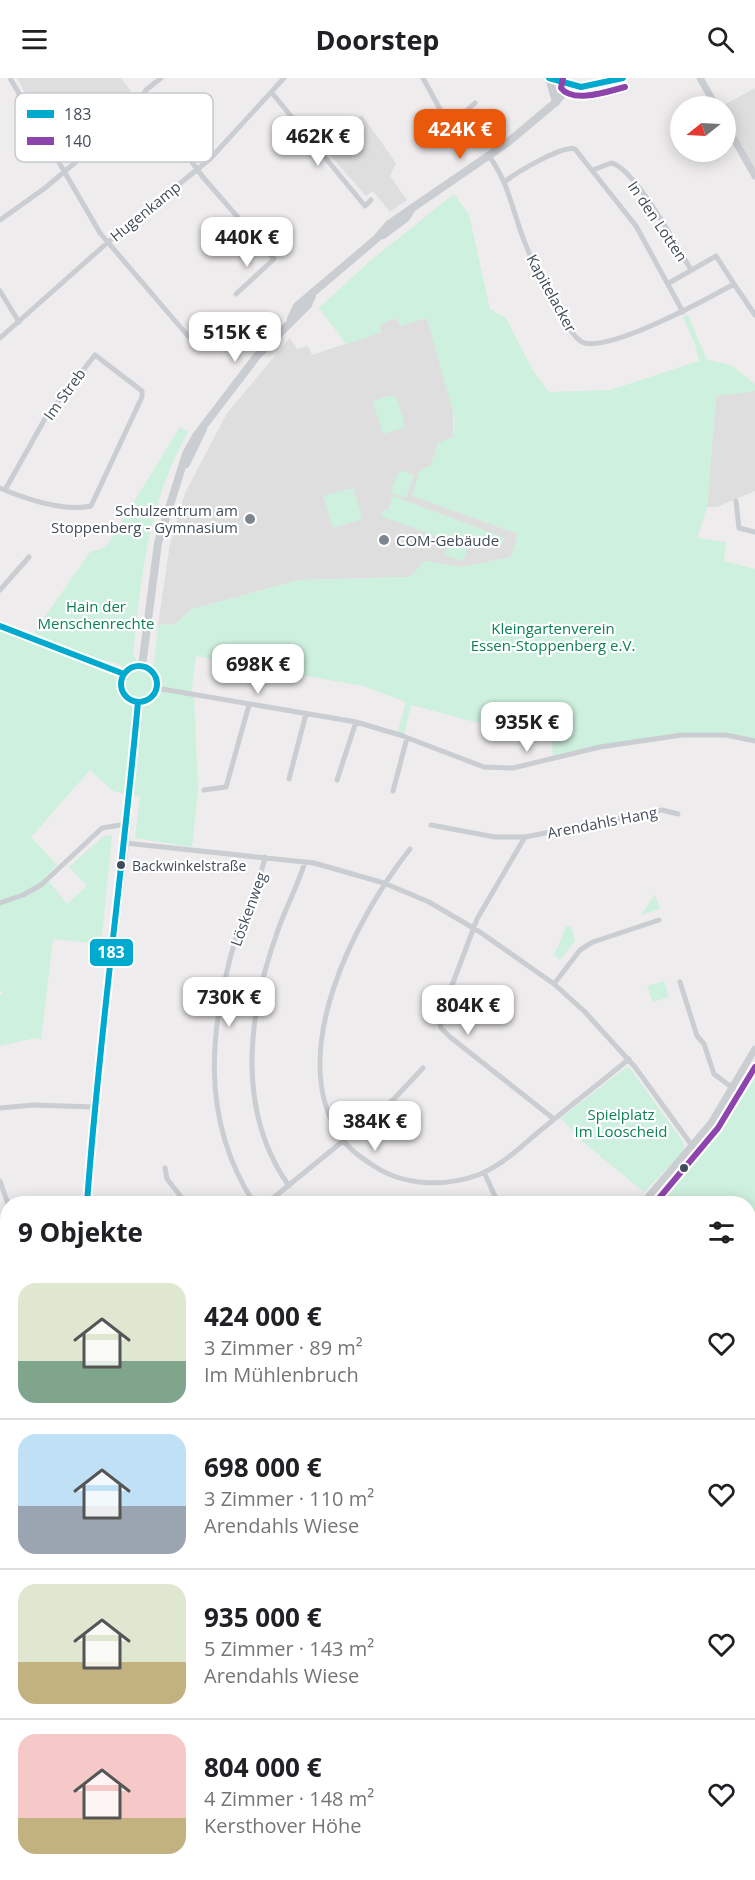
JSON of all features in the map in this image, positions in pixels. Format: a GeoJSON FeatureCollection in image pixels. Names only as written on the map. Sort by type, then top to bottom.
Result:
{"type":"FeatureCollection","features":[{"type":"Feature","properties":{"kind":"main road"},"geometry":{"type":"LineString","coordinates":[[556,102],[549,78],[589,86],[623,78]]}},
{"type":"Feature","properties":{"kind":"main road"},"geometry":{"type":"LineString","coordinates":[[142,666],[158,543],[170,501],[204,427],[257,356],[291,319],[308,305],[312,296],[376,239],[388,224],[489,156],[556,102],[571,81]]}},
{"type":"Feature","properties":{"kind":"main road"},"geometry":{"type":"LineString","coordinates":[[142,666],[153,673],[156,688],[149,698],[138,702],[129,699],[123,691],[122,681],[124,674],[131,668],[142,666]]}},
{"type":"Feature","properties":{"kind":"main road"},"geometry":{"type":"LineString","coordinates":[[88,1196],[94,1107],[125,843],[138,702]]}},
{"type":"Feature","properties":{"kind":"street"},"geometry":{"type":"LineString","coordinates":[[10,78],[18,93]]}},
{"type":"Feature","properties":{"kind":"street"},"geometry":{"type":"LineString","coordinates":[[145,93],[161,78]]}},
{"type":"Feature","properties":{"kind":"street","name":"Hugenkamp"},"geometry":{"type":"LineString","coordinates":[[213,153],[284,78]]}},
{"type":"Feature","properties":{"kind":"street"},"geometry":{"type":"LineString","coordinates":[[423,78],[447,122],[454,123],[475,103]]}},
{"type":"Feature","properties":{"kind":"street"},"geometry":{"type":"LineString","coordinates":[[700,78],[710,96]]}},
{"type":"Feature","properties":{"kind":"street"},"geometry":{"type":"LineString","coordinates":[[272,93],[365,206],[371,200]]}},
{"type":"Feature","properties":{"kind":"street"},"geometry":{"type":"LineString","coordinates":[[736,143],[755,176]]}},
{"type":"Feature","properties":{"kind":"street","name":"In den Lotten"},"geometry":{"type":"LineString","coordinates":[[506,181],[558,152],[573,147],[636,226],[683,312]]}},
{"type":"Feature","properties":{"kind":"street","name":"Kapitelacker"},"geometry":{"type":"LineString","coordinates":[[489,156],[506,181],[513,210],[532,260],[560,312],[580,341],[586,343],[604,340],[644,329],[683,312],[734,284]]}},
{"type":"Feature","properties":{"kind":"street"},"geometry":{"type":"LineString","coordinates":[[57,162],[107,243],[194,343]]}},
{"type":"Feature","properties":{"kind":"street"},"geometry":{"type":"LineString","coordinates":[[0,220],[75,162]]}},
{"type":"Feature","properties":{"kind":"street"},"geometry":{"type":"LineString","coordinates":[[192,162],[274,259],[236,294]]}},
{"type":"Feature","properties":{"kind":"street","name":"Hugenkamp"},"geometry":{"type":"LineString","coordinates":[[0,338],[107,243],[204,162]]}},
{"type":"Feature","properties":{"kind":"street","name":"In den Lotten"},"geometry":{"type":"LineString","coordinates":[[593,170],[611,163],[621,168],[658,214],[691,270]]}},
{"type":"Feature","properties":{"kind":"street","name":"In den Lotten"},"geometry":{"type":"LineString","coordinates":[[669,283],[716,256],[734,284]]}},
{"type":"Feature","properties":{"kind":"street"},"geometry":{"type":"LineString","coordinates":[[734,284],[755,315]]}},
{"type":"Feature","properties":{"kind":"street"},"geometry":{"type":"LineString","coordinates":[[0,291],[18,322]]}},
{"type":"Feature","properties":{"kind":"street","name":"Im Streb"},"geometry":{"type":"LineString","coordinates":[[95,355],[142,393],[91,507],[44,502],[3,489],[46,417],[95,355]]}},
{"type":"Feature","properties":{"kind":"street"},"geometry":{"type":"LineString","coordinates":[[736,501],[739,528],[755,532]]}},
{"type":"Feature","properties":{"kind":"street"},"geometry":{"type":"LineString","coordinates":[[0,590],[29,557]]}},
{"type":"Feature","properties":{"kind":"street"},"geometry":{"type":"LineString","coordinates":[[0,626],[124,674]]}},
{"type":"Feature","properties":{"kind":"street"},"geometry":{"type":"LineString","coordinates":[[156,688],[356,722],[407,738],[470,764],[500,769],[513,768],[600,747],[682,735],[726,735],[755,741]]}},
{"type":"Feature","properties":{"kind":"street"},"geometry":{"type":"LineString","coordinates":[[204,790],[226,787],[249,705]]}},
{"type":"Feature","properties":{"kind":"street"},"geometry":{"type":"LineString","coordinates":[[289,779],[306,714]]}},
{"type":"Feature","properties":{"kind":"street"},"geometry":{"type":"LineString","coordinates":[[337,780],[356,722]]}},
{"type":"Feature","properties":{"kind":"street"},"geometry":{"type":"LineString","coordinates":[[393,791],[407,738]]}},
{"type":"Feature","properties":{"kind":"street","name":"Arendahls Hang"},"geometry":{"type":"LineString","coordinates":[[430,825],[495,837],[525,837],[662,810],[678,814]]}},
{"type":"Feature","properties":{"kind":"street"},"geometry":{"type":"LineString","coordinates":[[0,903],[23,895],[41,885],[102,828],[127,824]]}},
{"type":"Feature","properties":{"kind":"street"},"geometry":{"type":"LineString","coordinates":[[525,837],[475,928],[439,1017],[441,1028],[554,1119]]}},
{"type":"Feature","properties":{"kind":"street"},"geometry":{"type":"LineString","coordinates":[[125,843],[305,862],[384,883],[421,898],[475,928],[554,984],[597,1023],[629,1059],[693,1147]]}},
{"type":"Feature","properties":{"kind":"street"},"geometry":{"type":"LineString","coordinates":[[410,849],[384,883],[348,949],[331,999],[321,1062],[322,1091],[331,1118],[343,1141],[380,1170],[415,1182],[446,1183],[484,1172],[629,1059]]}},
{"type":"Feature","properties":{"kind":"street","name":"Löskenweg"},"geometry":{"type":"LineString","coordinates":[[250,1196],[238,1177],[224,1144],[217,1114],[214,1068],[225,980],[237,934],[265,857]]}},
{"type":"Feature","properties":{"kind":"street"},"geometry":{"type":"LineString","coordinates":[[289,1185],[262,1137],[254,1102],[251,1068],[257,1013],[266,967],[282,918],[305,862]]}},
{"type":"Feature","properties":{"kind":"street"},"geometry":{"type":"LineString","coordinates":[[554,984],[580,950],[592,942],[659,921]]}},
{"type":"Feature","properties":{"kind":"street"},"geometry":{"type":"LineString","coordinates":[[680,982],[697,1036],[704,1044],[714,1074],[734,1089]]}},
{"type":"Feature","properties":{"kind":"street"},"geometry":{"type":"LineString","coordinates":[[649,1196],[693,1147],[734,1089],[755,1049]]}},
{"type":"Feature","properties":{"kind":"street"},"geometry":{"type":"LineString","coordinates":[[276,1196],[401,1092],[423,1068]]}},
{"type":"Feature","properties":{"kind":"street"},"geometry":{"type":"LineString","coordinates":[[0,1108],[33,1105],[94,1107]]}},
{"type":"Feature","properties":{"kind":"street"},"geometry":{"type":"LineString","coordinates":[[165,1168],[167,1179],[180,1196]]}},
{"type":"Feature","properties":{"kind":"street"},"geometry":{"type":"LineString","coordinates":[[484,1172],[495,1196]]}},
{"type":"Feature","properties":{"kind":"street"},"geometry":{"type":"LineString","coordinates":[[0,1181],[5,1196]]}},
{"type":"Feature","properties":{"kind":"shaded area"},"geometry":{"type":"Polygon","coordinates":[[[17,78],[121,78],[132,93],[25,93],[17,78]]]}},
{"type":"Feature","properties":{"kind":"shaded area"},"geometry":{"type":"Polygon","coordinates":[[[755,88],[755,172],[736,138],[736,98],[755,88]]]}},
{"type":"Feature","properties":{"kind":"shaded area"},"geometry":{"type":"Polygon","coordinates":[[[362,115],[396,163],[390,176],[407,200],[390,212],[373,191],[366,196],[322,146],[362,115]]]}},
{"type":"Feature","properties":{"kind":"shaded area"},"geometry":{"type":"Polygon","coordinates":[[[397,318],[400,326],[427,318],[453,407],[453,438],[438,443],[431,465],[519,535],[511,557],[463,567],[425,561],[410,577],[300,580],[192,609],[175,624],[158,625],[170,544],[185,493],[227,413],[290,338],[297,349],[308,346],[312,355],[381,332],[379,324],[397,318]]]}},
{"type":"Feature","properties":{"kind":"shaded area"},"geometry":{"type":"Polygon","coordinates":[[[755,391],[755,491],[717,507],[707,507],[716,395],[755,391]]]}},
{"type":"Feature","properties":{"kind":"green space","name":"Kleingartenverein Essen-Stoppenberg e.V."},"geometry":{"type":"Polygon","coordinates":[[[454,194],[469,215],[490,309],[506,318],[532,369],[549,392],[610,390],[699,361],[695,344],[683,317],[688,315],[707,360],[731,365],[755,384],[755,391],[716,396],[707,507],[697,538],[726,542],[724,561],[755,569],[755,740],[680,734],[553,757],[551,730],[513,721],[509,731],[411,705],[404,736],[397,734],[406,702],[363,686],[196,656],[191,695],[194,696],[198,790],[192,847],[135,838],[140,797],[113,791],[90,770],[31,837],[57,865],[45,877],[67,904],[87,886],[69,867],[105,835],[112,836],[101,944],[53,939],[41,1040],[35,1038],[0,1046],[0,995],[3,993],[0,990],[0,631],[110,674],[116,674],[154,665],[158,625],[175,624],[192,609],[300,580],[409,577],[425,561],[463,567],[511,557],[518,534],[412,496],[420,470],[431,465],[438,443],[453,437],[455,420],[427,318],[400,326],[397,318],[380,324],[382,332],[346,344],[319,308],[370,261],[454,194]]]}},
{"type":"Feature","properties":{"kind":"green space"},"geometry":{"type":"Polygon","coordinates":[[[385,396],[396,397],[405,425],[403,428],[383,434],[373,402],[385,396]]]}},
{"type":"Feature","properties":{"kind":"green space","name":"Hain der Menschenrechte"},"geometry":{"type":"Polygon","coordinates":[[[180,427],[188,432],[174,459],[164,486],[148,540],[133,655],[137,661],[132,665],[122,667],[117,663],[85,657],[31,637],[90,552],[106,547],[180,427]]]}},
{"type":"Feature","properties":{"kind":"green space"},"geometry":{"type":"Polygon","coordinates":[[[399,470],[414,475],[406,498],[391,493],[399,470]]]}},
{"type":"Feature","properties":{"kind":"green space"},"geometry":{"type":"Polygon","coordinates":[[[353,488],[362,519],[333,528],[323,496],[353,488]]]}},
{"type":"Feature","properties":{"kind":"green space"},"geometry":{"type":"Polygon","coordinates":[[[393,496],[505,538],[502,545],[472,535],[463,561],[444,555],[449,541],[381,516],[384,510],[388,510],[393,496]]]}},
{"type":"Feature","properties":{"kind":"green space"},"geometry":{"type":"Polygon","coordinates":[[[655,894],[660,909],[641,915],[655,894]]]}},
{"type":"Feature","properties":{"kind":"green space"},"geometry":{"type":"Polygon","coordinates":[[[571,925],[575,941],[560,960],[554,955],[566,927],[571,925]]]}},
{"type":"Feature","properties":{"kind":"green space"},"geometry":{"type":"Polygon","coordinates":[[[664,981],[669,997],[653,1002],[647,986],[664,981]]]}},
{"type":"Feature","properties":{"kind":"green space","name":"Spielplatz Im Looscheid"},"geometry":{"type":"Polygon","coordinates":[[[628,1066],[684,1143],[684,1151],[644,1192],[583,1142],[561,1118],[628,1066]]]}},
{"type":"Feature","properties":{"kind":"green space"},"geometry":{"type":"Polygon","coordinates":[[[755,1075],[755,1196],[662,1196],[707,1146],[755,1075]]]}},
{"type":"Feature","properties":{"kind":"transit line","name":"183"},"geometry":{"type":"LineString","coordinates":[[549,78],[581,87],[623,78]]}},
{"type":"Feature","properties":{"kind":"transit line","name":"140"},"geometry":{"type":"LineString","coordinates":[[563,78],[561,88],[574,95],[592,95],[625,87]]}},
{"type":"Feature","properties":{"kind":"transit line","name":"183"},"geometry":{"type":"LineString","coordinates":[[0,626],[124,674]]}},
{"type":"Feature","properties":{"kind":"transit line","name":"183"},"geometry":{"type":"LineString","coordinates":[[139,666],[151,672],[157,684],[151,696],[139,702],[127,696],[121,684],[127,672],[139,666]]}},
{"type":"Feature","properties":{"kind":"transit line","name":"183"},"geometry":{"type":"LineString","coordinates":[[88,1196],[138,702]]}},
{"type":"Feature","properties":{"kind":"transit line","name":"140"},"geometry":{"type":"LineString","coordinates":[[661,1196],[718,1128],[755,1067]]}},
{"type":"Feature","properties":{"kind":"place","name":"Schulzentrum am Stoppenberg - Gymnasium"},"geometry":{"type":"Point","coordinates":[250,519]}},
{"type":"Feature","properties":{"kind":"place","name":"COM-Gebäude"},"geometry":{"type":"Point","coordinates":[384,540]}},
{"type":"Feature","properties":{"kind":"place","name":"Backwinkelstraße"},"geometry":{"type":"Point","coordinates":[121,865]}}]}
